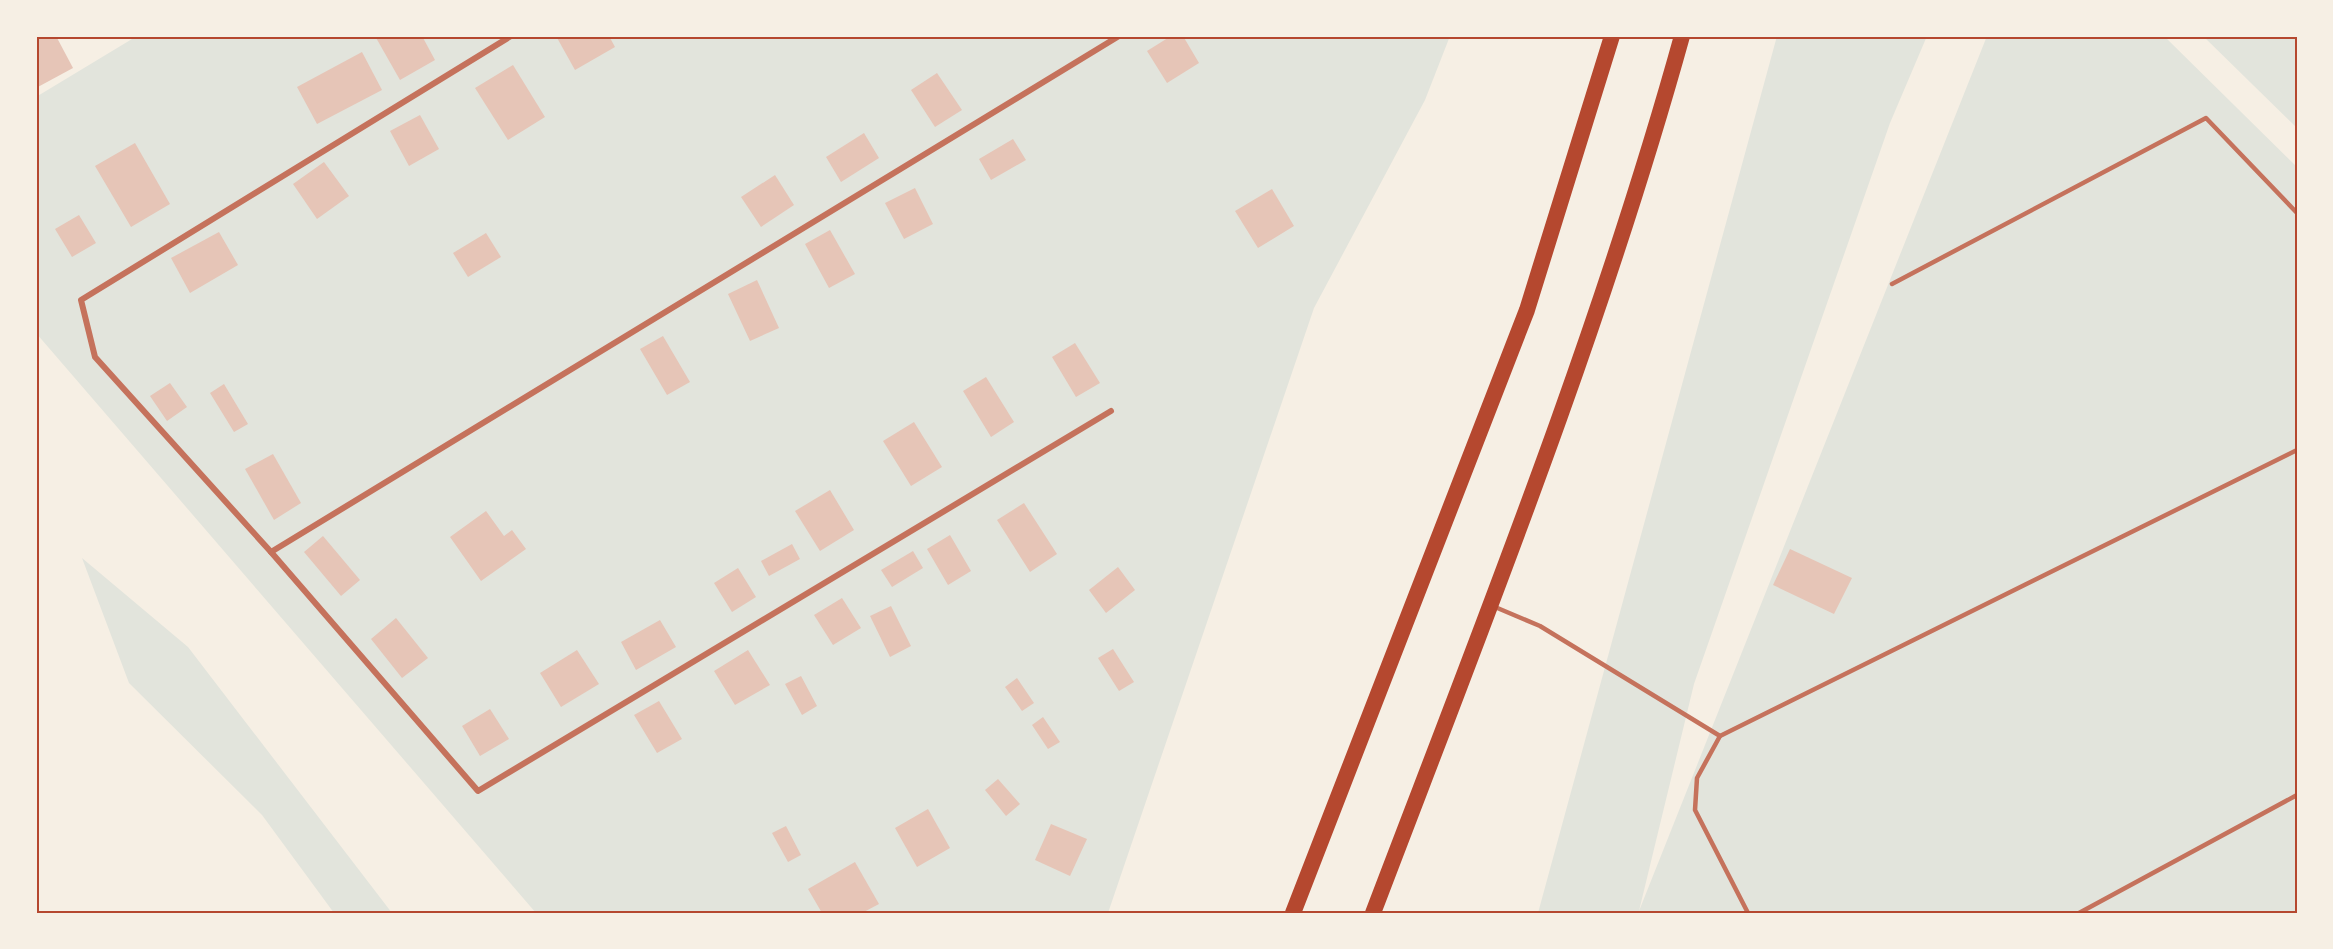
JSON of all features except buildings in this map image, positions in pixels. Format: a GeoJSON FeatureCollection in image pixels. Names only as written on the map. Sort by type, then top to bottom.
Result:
{"type":"FeatureCollection","features":[{"type":"Feature","properties":{"kind":"highway"},"geometry":{"type":"LineString","coordinates":[[1293,913],[1527,310],[1612,36]]}},
{"type":"Feature","properties":{"kind":"highway"},"geometry":{"type":"LineString","coordinates":[[1373,913],[1490,604],[1594,318],[1658,122],[1682,36]]}},
{"type":"Feature","properties":{"kind":"street"},"geometry":{"type":"LineString","coordinates":[[511,36],[81,300],[95,357],[271,552],[478,791],[1111,411]]}},
{"type":"Feature","properties":{"kind":"street"},"geometry":{"type":"LineString","coordinates":[[271,552],[1119,36]]}},
{"type":"Feature","properties":{"kind":"lane"},"geometry":{"type":"LineString","coordinates":[[1892,284],[2206,118],[2297,213]]}},
{"type":"Feature","properties":{"kind":"lane"},"geometry":{"type":"LineString","coordinates":[[1748,913],[1695,810],[1697,778],[1720,736],[2297,450]]}},
{"type":"Feature","properties":{"kind":"lane"},"geometry":{"type":"LineString","coordinates":[[1490,604],[1540,626],[1720,736]]}},
{"type":"Feature","properties":{"kind":"lane"},"geometry":{"type":"LineString","coordinates":[[2079,913],[2297,795]]}},
{"type":"Feature","properties":{"kind":"shaded area"},"geometry":{"type":"Polygon","coordinates":[[[137,36],[1450,36],[1425,100],[1314,308],[1108,913],[536,913],[36,333],[36,97],[137,36]]]}},
{"type":"Feature","properties":{"kind":"shaded area"},"geometry":{"type":"Polygon","coordinates":[[[1777,36],[1927,36],[1890,123],[1694,684],[1639,911],[1987,36],[2164,36],[2297,167],[2297,913],[1538,913],[1777,36]]]}},
{"type":"Feature","properties":{"kind":"shaded area"},"geometry":{"type":"Polygon","coordinates":[[[2203,36],[2297,36],[2297,128],[2203,36]]]}},
{"type":"Feature","properties":{"kind":"shaded area"},"geometry":{"type":"Polygon","coordinates":[[[82,558],[188,647],[392,913],[334,913],[262,815],[129,683],[82,558]]]}}]}
